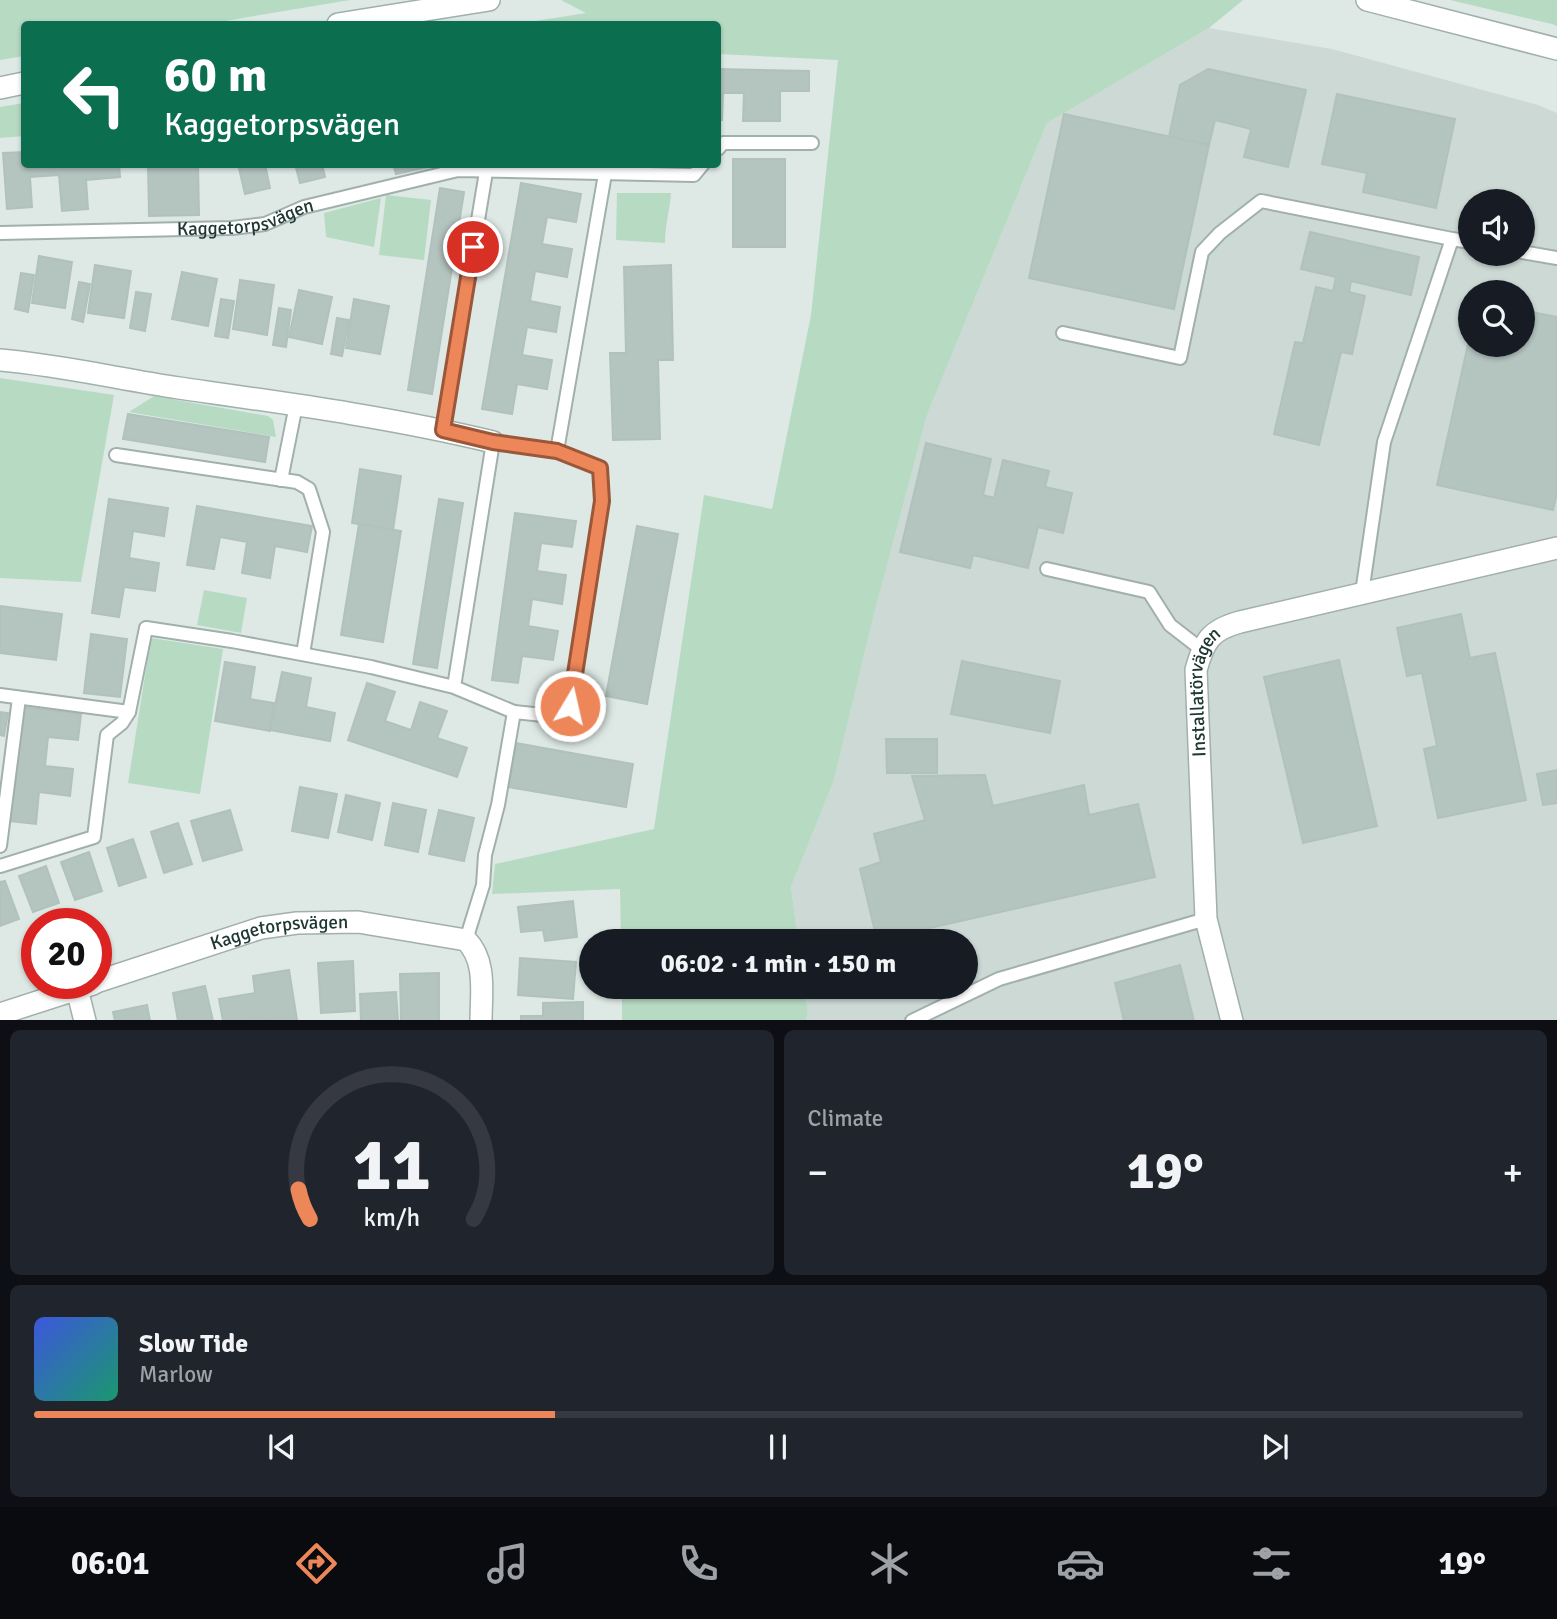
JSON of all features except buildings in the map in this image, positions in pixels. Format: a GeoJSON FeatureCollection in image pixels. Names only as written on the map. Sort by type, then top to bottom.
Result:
{"type":"FeatureCollection","features":[{"type":"Feature","properties":{"kind":"street"},"geometry":{"type":"LineString","coordinates":[[357,21],[489,0]]}},
{"type":"Feature","properties":{"kind":"street"},"geometry":{"type":"LineString","coordinates":[[1367,0],[1557,49]]}},
{"type":"Feature","properties":{"kind":"street"},"geometry":{"type":"LineString","coordinates":[[0,88],[21,84]]}},
{"type":"Feature","properties":{"kind":"street"},"geometry":{"type":"LineString","coordinates":[[0,360],[36,363],[108,377],[296,405],[443,430],[493,442]]}},
{"type":"Feature","properties":{"kind":"street","name":"Installatörvägen"},"geometry":{"type":"LineString","coordinates":[[1232,1020],[1206,919],[1196,670],[1201,649],[1223,626],[1557,548]]}},
{"type":"Feature","properties":{"kind":"street","name":"Kaggetorpsvägen"},"geometry":{"type":"LineString","coordinates":[[112,977],[261,928],[297,923],[358,922],[466,940]]}},
{"type":"Feature","properties":{"kind":"street"},"geometry":{"type":"LineString","coordinates":[[466,940],[475,949],[481,964],[481,1020]]}},
{"type":"Feature","properties":{"kind":"street","name":"Kaggetorpsvägen"},"geometry":{"type":"LineString","coordinates":[[0,1014],[46,999]]}},
{"type":"Feature","properties":{"kind":"street"},"geometry":{"type":"LineString","coordinates":[[85,1020],[87,999]]}},
{"type":"Feature","properties":{"kind":"lane"},"geometry":{"type":"LineString","coordinates":[[721,145],[723,143],[812,143]]}},
{"type":"Feature","properties":{"kind":"lane","name":"Kaggetorpsvägen"},"geometry":{"type":"LineString","coordinates":[[0,233],[232,229],[265,223],[304,208],[458,170],[694,175],[700,168]]}},
{"type":"Feature","properties":{"kind":"lane"},"geometry":{"type":"LineString","coordinates":[[443,430],[486,172]]}},
{"type":"Feature","properties":{"kind":"lane"},"geometry":{"type":"LineString","coordinates":[[557,451],[605,174]]}},
{"type":"Feature","properties":{"kind":"lane"},"geometry":{"type":"LineString","coordinates":[[1063,333],[1180,358],[1202,252],[1220,233],[1261,201],[1458,240]]}},
{"type":"Feature","properties":{"kind":"lane"},"geometry":{"type":"LineString","coordinates":[[1362,593],[1384,442],[1452,239]]}},
{"type":"Feature","properties":{"kind":"lane"},"geometry":{"type":"LineString","coordinates":[[1535,254],[1557,258]]}},
{"type":"Feature","properties":{"kind":"lane"},"geometry":{"type":"LineString","coordinates":[[281,480],[296,405]]}},
{"type":"Feature","properties":{"kind":"lane"},"geometry":{"type":"LineString","coordinates":[[0,866],[94,836],[107,736],[122,723],[129,712],[146,628],[371,667],[454,687],[514,712],[553,716],[570,706],[602,501],[600,468],[557,451],[493,442],[454,687]]}},
{"type":"Feature","properties":{"kind":"lane"},"geometry":{"type":"LineString","coordinates":[[116,455],[297,482],[309,489],[323,532],[303,654]]}},
{"type":"Feature","properties":{"kind":"lane"},"geometry":{"type":"LineString","coordinates":[[1047,569],[1149,592],[1170,625],[1201,649]]}},
{"type":"Feature","properties":{"kind":"lane"},"geometry":{"type":"LineString","coordinates":[[0,695],[129,712]]}},
{"type":"Feature","properties":{"kind":"lane"},"geometry":{"type":"LineString","coordinates":[[0,846],[7,752],[19,698]]}},
{"type":"Feature","properties":{"kind":"lane"},"geometry":{"type":"LineString","coordinates":[[466,940],[483,885],[485,855],[498,805],[514,712]]}},
{"type":"Feature","properties":{"kind":"lane"},"geometry":{"type":"LineString","coordinates":[[912,1020],[999,979],[1206,919]]}},
{"type":"Feature","properties":{"kind":"shaded area"},"geometry":{"type":"Polygon","coordinates":[[[1209,28],[1332,49],[1538,105],[1557,113],[1557,1020],[806,1020],[806,999],[978,999],[978,929],[796,929],[791,887],[834,780],[873,618],[927,415],[1047,123],[1209,28]]]}},
{"type":"Feature","properties":{"kind":"green space"},"geometry":{"type":"Polygon","coordinates":[[[0,0],[350,0],[225,21],[21,21],[21,56],[0,60],[0,0]]]}},
{"type":"Feature","properties":{"kind":"green space"},"geometry":{"type":"Polygon","coordinates":[[[561,0],[1243,0],[1209,28],[1047,123],[927,415],[873,618],[834,780],[791,887],[796,929],[621,929],[620,889],[492,894],[495,864],[654,829],[704,495],[772,509],[811,315],[838,60],[721,54],[721,21],[536,21],[586,13],[561,0]]]}},
{"type":"Feature","properties":{"kind":"green space"},"geometry":{"type":"Polygon","coordinates":[[[1450,0],[1557,0],[1557,26],[1552,24],[1450,0]]]}},
{"type":"Feature","properties":{"kind":"green space"},"geometry":{"type":"Polygon","coordinates":[[[21,104],[21,136],[0,138],[0,107],[21,104]]]}},
{"type":"Feature","properties":{"kind":"green space"},"geometry":{"type":"Polygon","coordinates":[[[617,193],[671,193],[665,243],[616,240],[617,193]]]}},
{"type":"Feature","properties":{"kind":"green space"},"geometry":{"type":"Polygon","coordinates":[[[386,195],[431,200],[424,260],[379,255],[386,195]]]}},
{"type":"Feature","properties":{"kind":"green space"},"geometry":{"type":"Polygon","coordinates":[[[381,198],[374,247],[326,237],[324,213],[381,198]]]}},
{"type":"Feature","properties":{"kind":"green space"},"geometry":{"type":"Polygon","coordinates":[[[0,378],[114,395],[81,582],[0,578],[0,378]]]}},
{"type":"Feature","properties":{"kind":"green space"},"geometry":{"type":"Polygon","coordinates":[[[154,396],[268,416],[273,420],[276,437],[129,412],[154,396]]]}},
{"type":"Feature","properties":{"kind":"green space"},"geometry":{"type":"Polygon","coordinates":[[[204,590],[247,598],[241,633],[197,625],[204,590]]]}},
{"type":"Feature","properties":{"kind":"green space"},"geometry":{"type":"Polygon","coordinates":[[[151,638],[223,649],[200,794],[128,783],[151,638]]]}},
{"type":"Feature","properties":{"kind":"green space"},"geometry":{"type":"Polygon","coordinates":[[[622,999],[806,999],[808,1011],[806,1020],[622,1020],[622,999]]]}},
{"type":"Feature","properties":{"kind":"route"},"geometry":{"type":"LineString","coordinates":[[473,247],[443,430],[493,442],[557,451],[600,468],[602,501],[570,706]]}}]}
